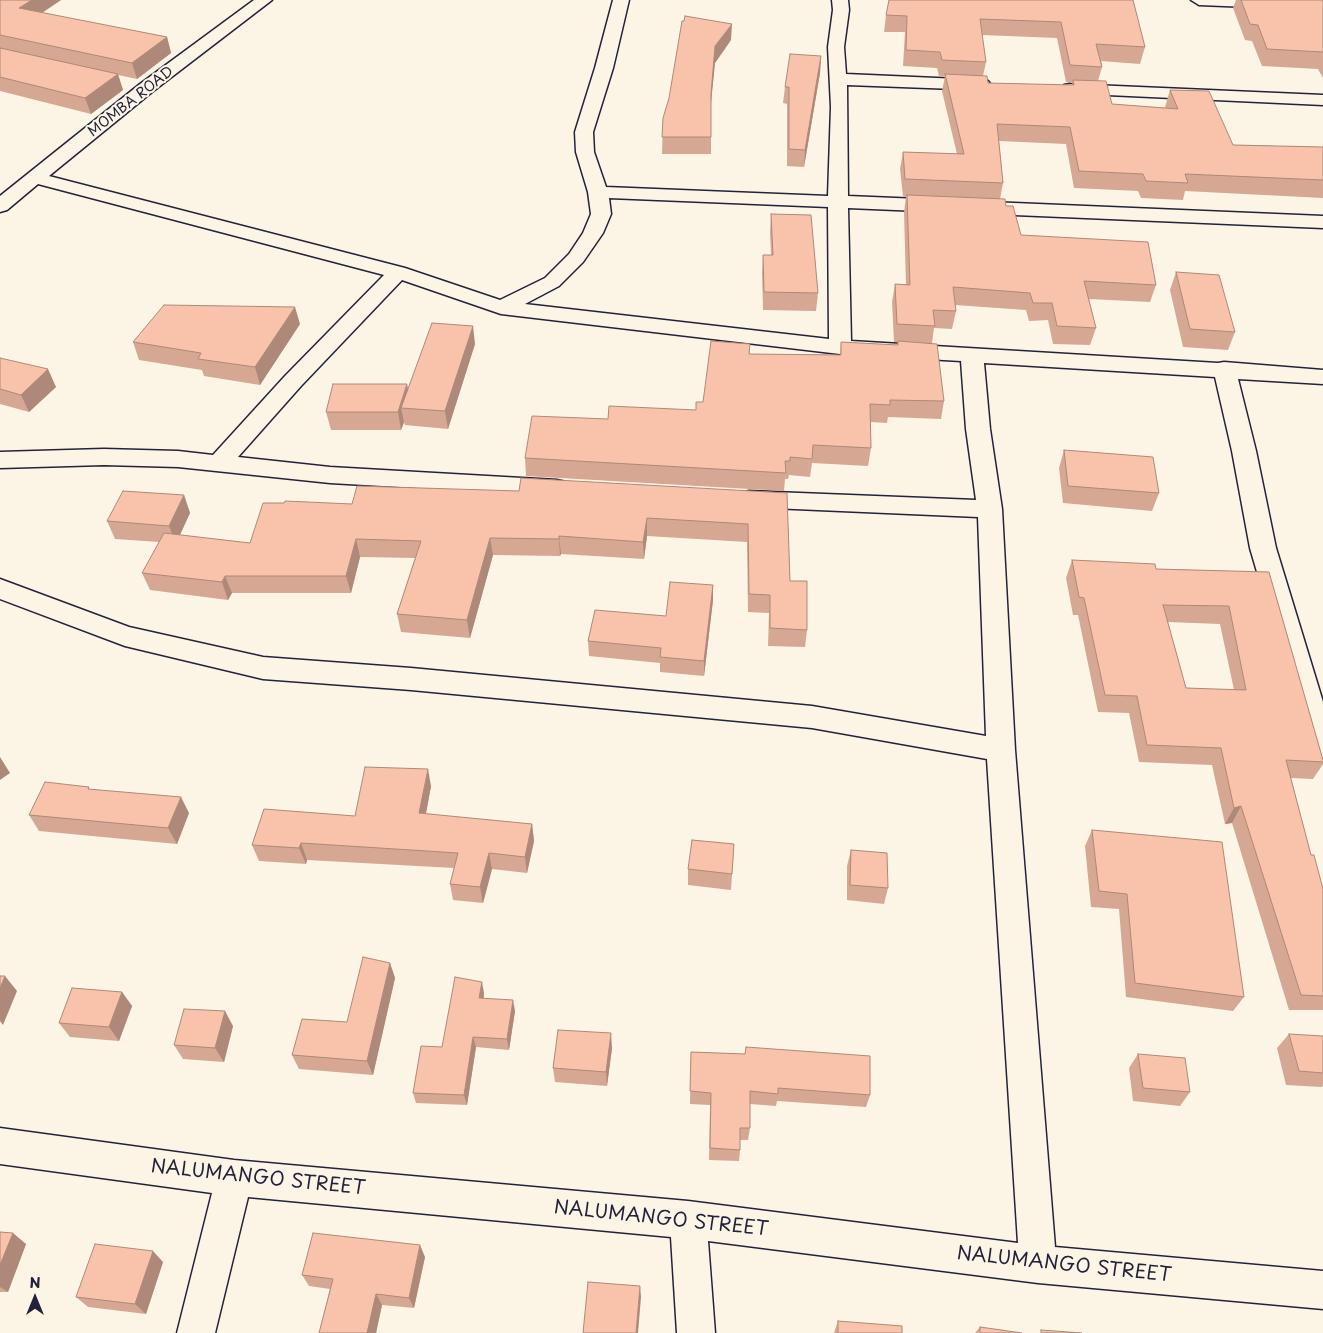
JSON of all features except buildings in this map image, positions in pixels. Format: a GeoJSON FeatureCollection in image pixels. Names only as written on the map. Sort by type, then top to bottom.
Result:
{"type":"FeatureCollection","features":[{"type":"Feature","properties":{"kind":"street","name":"MOMBA ROAD"},"geometry":{"type":"LineString","coordinates":[[0,206],[146,88],[264,0]]}},
{"type":"Feature","properties":{"kind":"street"},"geometry":{"type":"LineString","coordinates":[[501,308],[552,282],[576,258],[593,233],[601,214],[598,192],[585,152],[584,132],[604,68],[621,0]]}},
{"type":"Feature","properties":{"kind":"street"},"geometry":{"type":"LineString","coordinates":[[840,0],[841,10],[836,47],[840,107],[838,204],[840,347]]}},
{"type":"Feature","properties":{"kind":"street"},"geometry":{"type":"LineString","coordinates":[[1199,0],[1323,5]]}},
{"type":"Feature","properties":{"kind":"street"},"geometry":{"type":"LineString","coordinates":[[838,79],[996,86]]}},
{"type":"Feature","properties":{"kind":"street"},"geometry":{"type":"LineString","coordinates":[[126,84],[146,88]]}},
{"type":"Feature","properties":{"kind":"street"},"geometry":{"type":"LineString","coordinates":[[1056,88],[1323,100]]}},
{"type":"Feature","properties":{"kind":"street"},"geometry":{"type":"LineString","coordinates":[[36,178],[398,272],[501,308],[840,347],[1224,369],[1323,377]]}},
{"type":"Feature","properties":{"kind":"street"},"geometry":{"type":"LineString","coordinates":[[598,192],[838,204],[1323,222]]}},
{"type":"Feature","properties":{"kind":"street"},"geometry":{"type":"LineString","coordinates":[[219,463],[293,381],[398,272]]}},
{"type":"Feature","properties":{"kind":"street"},"geometry":{"type":"LineString","coordinates":[[972,354],[978,429],[990,509],[1001,750],[1038,1264]]}},
{"type":"Feature","properties":{"kind":"street"},"geometry":{"type":"LineString","coordinates":[[1224,369],[1244,451],[1263,548],[1323,749]]}},
{"type":"Feature","properties":{"kind":"street"},"geometry":{"type":"LineString","coordinates":[[0,460],[104,457],[219,463],[330,475],[576,489]]}},
{"type":"Feature","properties":{"kind":"street"},"geometry":{"type":"LineString","coordinates":[[724,498],[990,509]]}},
{"type":"Feature","properties":{"kind":"street"},"geometry":{"type":"LineString","coordinates":[[0,589],[125,636],[262,668],[410,679],[812,718],[1001,750]]}},
{"type":"Feature","properties":{"kind":"street","name":"NALUMANGO STREET"},"geometry":{"type":"LineString","coordinates":[[0,1146],[234,1178],[688,1220],[1038,1264],[1323,1290]]}},
{"type":"Feature","properties":{"kind":"street"},"geometry":{"type":"LineString","coordinates":[[196,1333],[234,1178]]}},
{"type":"Feature","properties":{"kind":"street"},"geometry":{"type":"LineString","coordinates":[[688,1220],[696,1333]]}}]}
